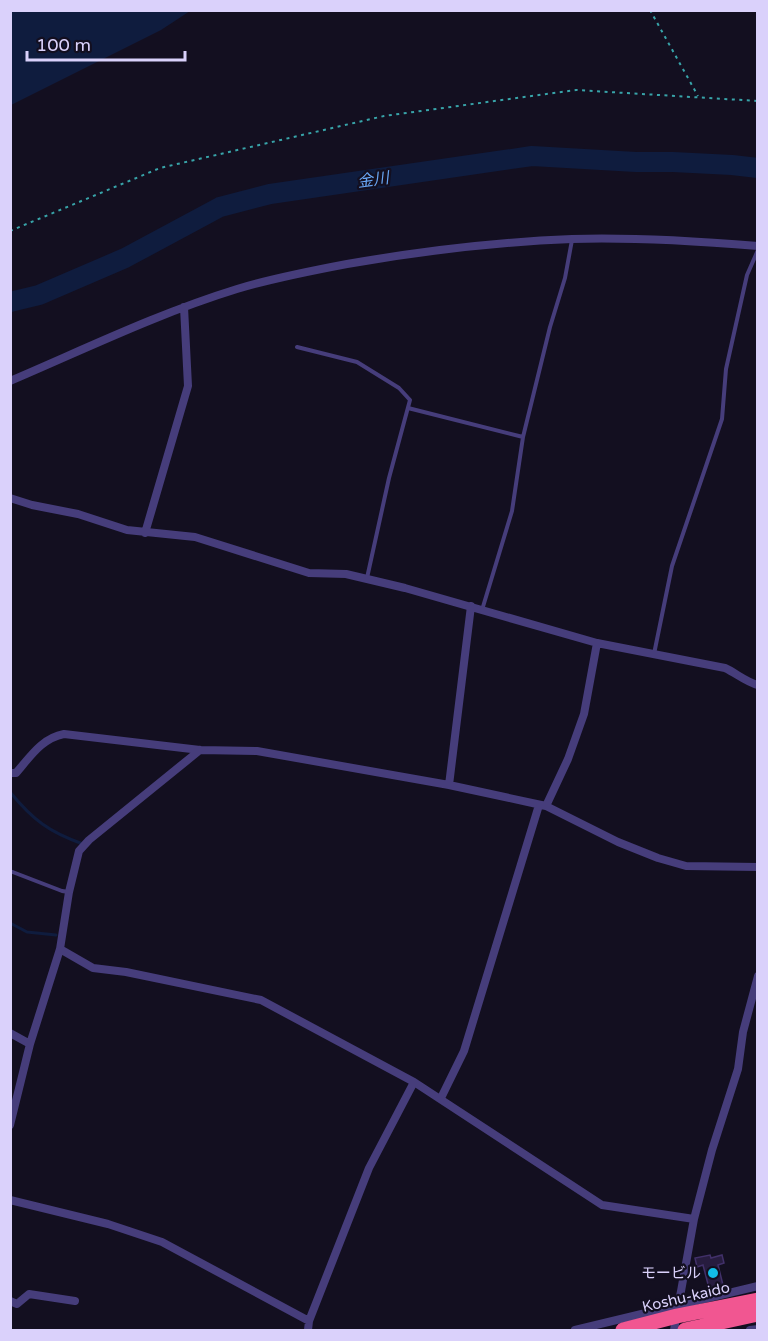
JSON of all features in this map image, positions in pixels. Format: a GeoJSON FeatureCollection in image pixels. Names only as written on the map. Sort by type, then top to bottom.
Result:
{"type":"FeatureCollection","features":[{"type":"Feature","properties":{"kind":"highway","name":"Koshu-kaido"},"geometry":{"type":"LineString","coordinates":[[623,1330],[758,1300]]}},
{"type":"Feature","properties":{"kind":"highway"},"geometry":{"type":"LineString","coordinates":[[685,1330],[758,1314]]}},
{"type":"Feature","properties":{"kind":"street"},"geometry":{"type":"LineString","coordinates":[[10,381],[184,308],[238,289],[300,273],[383,258],[446,249],[573,239],[704,242],[758,248]]}},
{"type":"Feature","properties":{"kind":"street"},"geometry":{"type":"LineString","coordinates":[[145,533],[188,386],[184,308]]}},
{"type":"Feature","properties":{"kind":"street"},"geometry":{"type":"LineString","coordinates":[[10,498],[78,514],[127,530],[195,537],[309,573],[346,574],[367,579],[471,606],[597,643],[725,668],[742,676],[750,683],[758,685]]}},
{"type":"Feature","properties":{"kind":"street"},"geometry":{"type":"LineString","coordinates":[[449,785],[471,606]]}},
{"type":"Feature","properties":{"kind":"street"},"geometry":{"type":"LineString","coordinates":[[441,1098],[464,1051],[543,806],[568,759],[584,714],[597,643]]}},
{"type":"Feature","properties":{"kind":"street"},"geometry":{"type":"LineString","coordinates":[[10,773],[16,773],[44,742],[53,736],[64,734],[200,750],[257,751],[449,785],[543,806],[618,842],[686,866],[758,867]]}},
{"type":"Feature","properties":{"kind":"street"},"geometry":{"type":"LineString","coordinates":[[10,1125],[30,1044],[60,949],[69,892],[79,851],[88,840],[200,750]]}},
{"type":"Feature","properties":{"kind":"street"},"geometry":{"type":"LineString","coordinates":[[60,949],[93,968],[126,972],[261,1000],[441,1098],[602,1205],[694,1219]]}},
{"type":"Feature","properties":{"kind":"street"},"geometry":{"type":"LineString","coordinates":[[676,1318],[694,1219],[712,1150],[738,1069],[743,1032],[758,976]]}},
{"type":"Feature","properties":{"kind":"street"},"geometry":{"type":"LineString","coordinates":[[10,1033],[30,1044]]}},
{"type":"Feature","properties":{"kind":"street"},"geometry":{"type":"LineString","coordinates":[[308,1330],[309,1321],[369,1168],[414,1082]]}},
{"type":"Feature","properties":{"kind":"street"},"geometry":{"type":"LineString","coordinates":[[10,1200],[108,1224],[162,1242],[309,1321]]}},
{"type":"Feature","properties":{"kind":"street"},"geometry":{"type":"LineString","coordinates":[[575,1330],[676,1318],[758,1286]]}},
{"type":"Feature","properties":{"kind":"street"},"geometry":{"type":"LineString","coordinates":[[10,1301],[17,1304],[29,1294],[75,1301]]}},
{"type":"Feature","properties":{"kind":"street"},"geometry":{"type":"LineString","coordinates":[[750,1330],[758,1329]]}},
{"type":"Feature","properties":{"kind":"lane"},"geometry":{"type":"LineString","coordinates":[[482,610],[512,511],[523,437],[573,239]]}},
{"type":"Feature","properties":{"kind":"lane"},"geometry":{"type":"LineString","coordinates":[[654,655],[672,566],[722,419],[726,369],[747,274],[758,248]]}},
{"type":"Feature","properties":{"kind":"lane"},"geometry":{"type":"LineString","coordinates":[[297,347],[357,362],[399,388],[410,400],[389,477],[367,579]]}},
{"type":"Feature","properties":{"kind":"lane"},"geometry":{"type":"LineString","coordinates":[[408,408],[523,437]]}},
{"type":"Feature","properties":{"kind":"lane"},"geometry":{"type":"LineString","coordinates":[[10,871],[69,892]]}},
{"type":"Feature","properties":{"kind":"path"},"geometry":{"type":"LineString","coordinates":[[650,10],[698,96]]}},
{"type":"Feature","properties":{"kind":"path"},"geometry":{"type":"LineString","coordinates":[[10,231],[160,168],[384,116],[576,90],[758,101]]}},
{"type":"Feature","properties":{"kind":"water"},"geometry":{"type":"Polygon","coordinates":[[[11,10],[190,11],[161,30],[11,105],[11,10]]]}},
{"type":"Feature","properties":{"kind":"building"},"geometry":{"type":"Polygon","coordinates":[[[710,1255],[711,1258],[722,1255],[724,1263],[718,1265],[723,1285],[709,1288],[703,1265],[697,1267],[695,1258],[710,1255]]]}},
{"type":"Feature","properties":{"kind":"waterway","name":"金川"},"geometry":{"type":"LineString","coordinates":[[10,302],[39,295],[125,258],[220,207],[270,194],[532,156],[758,168]]}},
{"type":"Feature","properties":{"kind":"waterway"},"geometry":{"type":"LineString","coordinates":[[10,792],[42,824],[60,835],[83,844]]}},
{"type":"Feature","properties":{"kind":"waterway"},"geometry":{"type":"LineString","coordinates":[[10,923],[27,932],[56,935]]}},
{"type":"Feature","properties":{"kind":"place","name":"モービル"},"geometry":{"type":"Point","coordinates":[713,1273]}}]}
